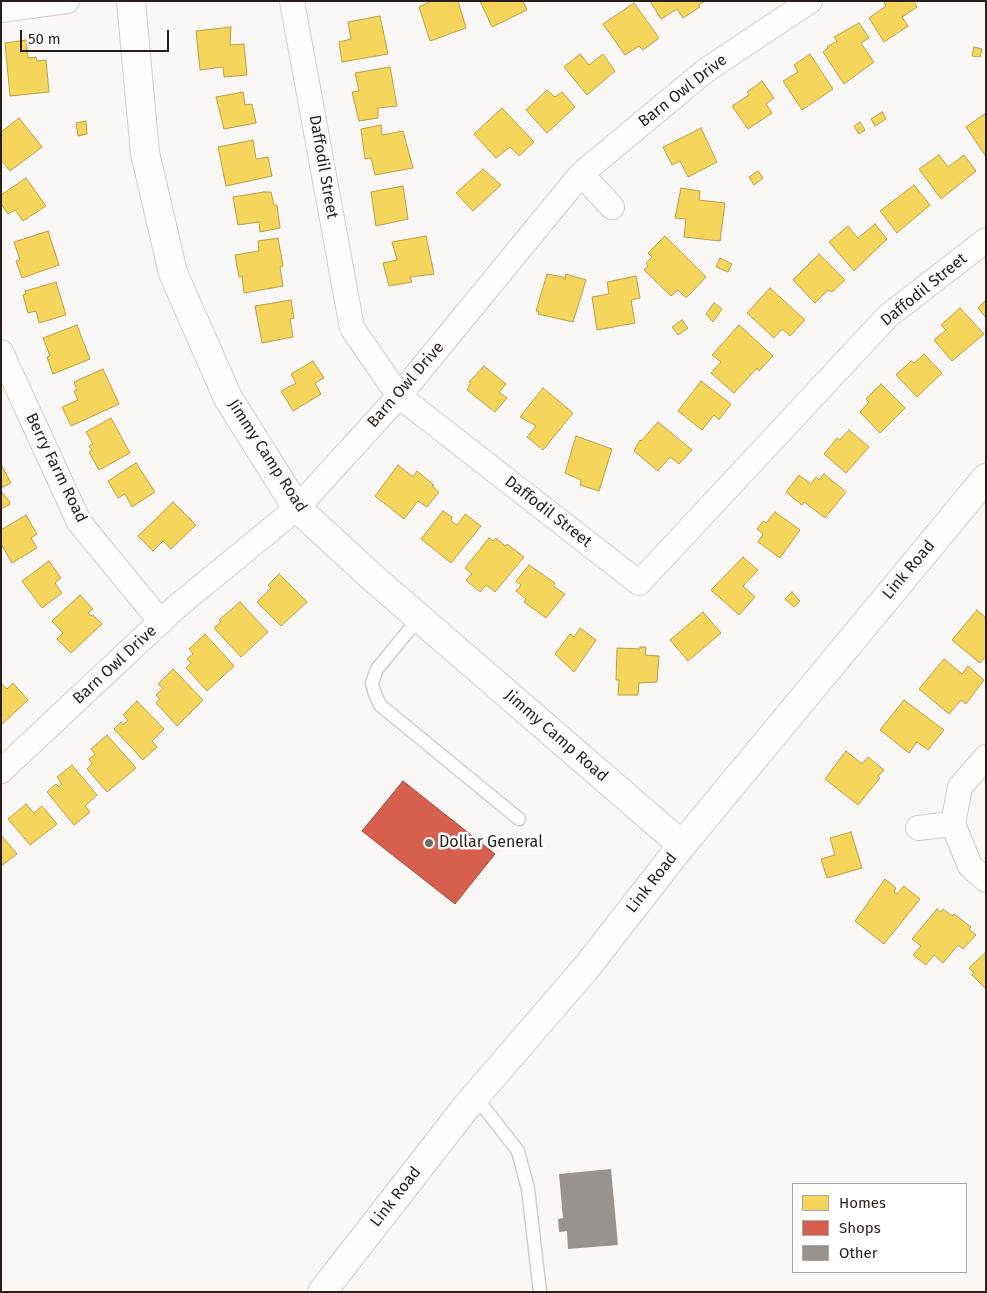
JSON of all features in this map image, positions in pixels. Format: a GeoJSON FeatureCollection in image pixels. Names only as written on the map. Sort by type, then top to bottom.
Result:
{"type":"FeatureCollection","features":[{"type":"Feature","properties":{"kind":"street"},"geometry":{"type":"LineString","coordinates":[[1,10],[67,1]]}},
{"type":"Feature","properties":{"kind":"street","name":"Jimmy Camp Road"},"geometry":{"type":"LineString","coordinates":[[130,1],[145,153],[173,273],[228,398],[297,508],[419,618],[682,845]]}},
{"type":"Feature","properties":{"kind":"street","name":"Daffodil Street"},"geometry":{"type":"LineString","coordinates":[[292,1],[352,328],[399,396],[639,583],[888,316],[986,240]]}},
{"type":"Feature","properties":{"kind":"street","name":"Barn Owl Drive"},"geometry":{"type":"LineString","coordinates":[[1,771],[161,622],[297,508],[399,396],[581,174],[704,71],[810,1]]}},
{"type":"Feature","properties":{"kind":"street"},"geometry":{"type":"LineString","coordinates":[[581,174],[612,207]]}},
{"type":"Feature","properties":{"kind":"street","name":"Berry Farm Road"},"geometry":{"type":"LineString","coordinates":[[1,352],[79,522],[161,622]]}},
{"type":"Feature","properties":{"kind":"street","name":"Link Road"},"geometry":{"type":"LineString","coordinates":[[322,1292],[475,1096],[586,968],[682,845],[986,478]]}},
{"type":"Feature","properties":{"kind":"street"},"geometry":{"type":"LineString","coordinates":[[986,757],[960,786],[953,824],[970,866],[986,880]]}},
{"type":"Feature","properties":{"kind":"street"},"geometry":{"type":"LineString","coordinates":[[918,828],[953,824]]}},
{"type":"Feature","properties":{"kind":"lane"},"geometry":{"type":"LineString","coordinates":[[419,618],[377,669],[372,683],[374,694],[380,705],[518,819]]}},
{"type":"Feature","properties":{"kind":"lane"},"geometry":{"type":"LineString","coordinates":[[475,1096],[518,1151],[528,1189],[540,1292]]}},
{"type":"Feature","properties":{"kind":"building: Homes"},"geometry":{"type":"Polygon","coordinates":[[[431,1],[458,1],[466,28],[430,41],[419,7],[431,1]]]}},
{"type":"Feature","properties":{"kind":"building: Homes"},"geometry":{"type":"Polygon","coordinates":[[[480,1],[523,1],[527,10],[492,27],[480,1]]]}},
{"type":"Feature","properties":{"kind":"building: Homes"},"geometry":{"type":"Polygon","coordinates":[[[650,1],[705,1],[699,5],[700,7],[683,18],[677,9],[661,19],[650,1]]]}},
{"type":"Feature","properties":{"kind":"building: Homes"},"geometry":{"type":"Polygon","coordinates":[[[885,1],[914,1],[917,7],[902,17],[908,26],[884,42],[869,18],[886,6],[885,1]]]}},
{"type":"Feature","properties":{"kind":"building: Homes"},"geometry":{"type":"Polygon","coordinates":[[[634,3],[659,38],[643,50],[639,46],[625,55],[603,24],[634,3]]]}},
{"type":"Feature","properties":{"kind":"building: Homes"},"geometry":{"type":"Polygon","coordinates":[[[380,16],[388,54],[342,62],[339,42],[351,39],[348,22],[380,16]]]}},
{"type":"Feature","properties":{"kind":"building: Homes"},"geometry":{"type":"Polygon","coordinates":[[[859,23],[869,38],[861,43],[874,62],[844,84],[823,52],[837,41],[834,37],[859,23]]]}},
{"type":"Feature","properties":{"kind":"building: Homes"},"geometry":{"type":"Polygon","coordinates":[[[231,27],[230,45],[244,44],[247,75],[224,77],[223,67],[200,70],[196,31],[231,27]]]}},
{"type":"Feature","properties":{"kind":"building: Homes"},"geometry":{"type":"Polygon","coordinates":[[[26,40],[28,58],[36,57],[37,61],[46,60],[49,92],[10,96],[5,43],[26,40]]]}},
{"type":"Feature","properties":{"kind":"building: Homes"},"geometry":{"type":"Polygon","coordinates":[[[974,47],[982,49],[980,57],[972,56],[974,47]]]}},
{"type":"Feature","properties":{"kind":"building: Homes"},"geometry":{"type":"Polygon","coordinates":[[[580,54],[589,65],[603,54],[615,71],[587,95],[564,67],[580,54]]]}},
{"type":"Feature","properties":{"kind":"building: Homes"},"geometry":{"type":"Polygon","coordinates":[[[810,54],[833,89],[802,110],[783,81],[798,72],[794,65],[810,54]]]}},
{"type":"Feature","properties":{"kind":"building: Homes"},"geometry":{"type":"Polygon","coordinates":[[[390,67],[397,106],[378,108],[378,118],[359,121],[352,92],[359,91],[355,73],[390,67]]]}},
{"type":"Feature","properties":{"kind":"building: Homes"},"geometry":{"type":"Polygon","coordinates":[[[762,81],[774,98],[766,104],[772,113],[748,129],[732,106],[749,95],[747,92],[762,81]]]}},
{"type":"Feature","properties":{"kind":"building: Homes"},"geometry":{"type":"Polygon","coordinates":[[[547,90],[555,97],[562,92],[575,107],[547,133],[526,110],[547,90]]]}},
{"type":"Feature","properties":{"kind":"building: Homes"},"geometry":{"type":"Polygon","coordinates":[[[243,92],[245,105],[252,104],[256,123],[224,129],[216,97],[243,92]]]}},
{"type":"Feature","properties":{"kind":"building: Homes"},"geometry":{"type":"Polygon","coordinates":[[[502,108],[534,142],[519,156],[510,147],[496,158],[474,134],[502,108]]]}},
{"type":"Feature","properties":{"kind":"building: Homes"},"geometry":{"type":"Polygon","coordinates":[[[882,112],[886,119],[875,126],[871,119],[882,112]]]}},
{"type":"Feature","properties":{"kind":"building: Homes"},"geometry":{"type":"Polygon","coordinates":[[[986,113],[986,155],[985,155],[966,127],[986,113]]]}},
{"type":"Feature","properties":{"kind":"building: Homes"},"geometry":{"type":"Polygon","coordinates":[[[19,118],[42,147],[10,171],[1,160],[1,132],[19,118]]]}},
{"type":"Feature","properties":{"kind":"building: Homes"},"geometry":{"type":"Polygon","coordinates":[[[86,121],[87,134],[78,136],[76,123],[86,121]]]}},
{"type":"Feature","properties":{"kind":"building: Homes"},"geometry":{"type":"Polygon","coordinates":[[[860,122],[865,130],[859,134],[854,126],[860,122]]]}},
{"type":"Feature","properties":{"kind":"building: Homes"},"geometry":{"type":"Polygon","coordinates":[[[381,125],[382,135],[403,131],[413,168],[375,175],[371,158],[365,159],[361,129],[381,125]]]}},
{"type":"Feature","properties":{"kind":"building: Homes"},"geometry":{"type":"Polygon","coordinates":[[[701,128],[717,162],[688,177],[680,161],[672,165],[663,147],[701,128]]]}},
{"type":"Feature","properties":{"kind":"building: Homes"},"geometry":{"type":"Polygon","coordinates":[[[253,140],[256,159],[268,157],[272,176],[226,186],[218,147],[253,140]]]}},
{"type":"Feature","properties":{"kind":"building: Homes"},"geometry":{"type":"Polygon","coordinates":[[[939,155],[948,167],[964,155],[976,171],[941,199],[919,169],[939,155]]]}},
{"type":"Feature","properties":{"kind":"building: Homes"},"geometry":{"type":"Polygon","coordinates":[[[483,169],[501,185],[473,211],[456,193],[483,169]]]}},
{"type":"Feature","properties":{"kind":"building: Homes"},"geometry":{"type":"Polygon","coordinates":[[[758,171],[763,178],[754,185],[749,177],[758,171]]]}},
{"type":"Feature","properties":{"kind":"building: Homes"},"geometry":{"type":"Polygon","coordinates":[[[26,178],[46,206],[23,221],[15,210],[8,214],[1,204],[1,195],[26,178]]]}},
{"type":"Feature","properties":{"kind":"building: Homes"},"geometry":{"type":"Polygon","coordinates":[[[914,185],[930,205],[897,233],[880,211],[914,185]]]}},
{"type":"Feature","properties":{"kind":"building: Homes"},"geometry":{"type":"Polygon","coordinates":[[[403,186],[408,219],[376,226],[371,192],[403,186]]]}},
{"type":"Feature","properties":{"kind":"building: Homes"},"geometry":{"type":"Polygon","coordinates":[[[681,188],[700,191],[699,200],[725,203],[720,241],[684,237],[686,219],[675,218],[681,188]]]}},
{"type":"Feature","properties":{"kind":"building: Homes"},"geometry":{"type":"Polygon","coordinates":[[[271,192],[274,205],[277,205],[280,228],[260,232],[259,222],[238,225],[233,197],[271,192]]]}},
{"type":"Feature","properties":{"kind":"building: Homes"},"geometry":{"type":"Polygon","coordinates":[[[875,224],[887,239],[854,271],[829,242],[848,226],[858,238],[875,224]]]}},
{"type":"Feature","properties":{"kind":"building: Homes"},"geometry":{"type":"Polygon","coordinates":[[[48,231],[59,265],[22,278],[16,261],[20,260],[14,242],[48,231]]]}},
{"type":"Feature","properties":{"kind":"building: Homes"},"geometry":{"type":"Polygon","coordinates":[[[426,236],[434,274],[410,277],[412,282],[389,286],[383,263],[397,260],[392,242],[426,236]]]}},
{"type":"Feature","properties":{"kind":"building: Homes"},"geometry":{"type":"Polygon","coordinates":[[[665,236],[706,277],[686,298],[678,290],[671,296],[644,270],[648,266],[646,263],[652,257],[648,253],[665,236]]]}},
{"type":"Feature","properties":{"kind":"building: Homes"},"geometry":{"type":"Polygon","coordinates":[[[278,238],[283,266],[280,267],[283,286],[244,293],[242,276],[239,277],[235,255],[259,251],[258,241],[278,238]]]}},
{"type":"Feature","properties":{"kind":"building: Homes"},"geometry":{"type":"Polygon","coordinates":[[[819,254],[845,280],[832,292],[828,290],[815,303],[793,280],[819,254]]]}},
{"type":"Feature","properties":{"kind":"building: Homes"},"geometry":{"type":"Polygon","coordinates":[[[720,258],[732,264],[728,272],[716,267],[720,258]]]}},
{"type":"Feature","properties":{"kind":"building: Homes"},"geometry":{"type":"Polygon","coordinates":[[[547,274],[563,277],[565,280],[566,274],[586,280],[573,322],[538,314],[539,311],[536,311],[547,274]]]}},
{"type":"Feature","properties":{"kind":"building: Homes"},"geometry":{"type":"Polygon","coordinates":[[[636,276],[640,298],[631,300],[635,323],[597,330],[592,297],[609,294],[607,282],[636,276]]]}},
{"type":"Feature","properties":{"kind":"building: Homes"},"geometry":{"type":"Polygon","coordinates":[[[56,282],[66,315],[39,323],[36,311],[28,313],[23,295],[26,294],[25,291],[56,282]]]}},
{"type":"Feature","properties":{"kind":"building: Homes"},"geometry":{"type":"Polygon","coordinates":[[[770,288],[805,320],[790,336],[782,329],[774,338],[747,313],[770,288]]]}},
{"type":"Feature","properties":{"kind":"building: Homes"},"geometry":{"type":"Polygon","coordinates":[[[291,300],[294,318],[290,319],[293,337],[262,343],[255,306],[291,300]]]}},
{"type":"Feature","properties":{"kind":"building: Homes"},"geometry":{"type":"Polygon","coordinates":[[[986,300],[986,318],[978,308],[986,300]]]}},
{"type":"Feature","properties":{"kind":"building: Homes"},"geometry":{"type":"Polygon","coordinates":[[[714,303],[722,309],[713,322],[706,314],[714,303]]]}},
{"type":"Feature","properties":{"kind":"building: Homes"},"geometry":{"type":"Polygon","coordinates":[[[960,308],[984,334],[952,361],[934,340],[946,330],[941,325],[960,308]]]}},
{"type":"Feature","properties":{"kind":"building: Homes"},"geometry":{"type":"Polygon","coordinates":[[[682,320],[688,328],[678,335],[672,327],[682,320]]]}},
{"type":"Feature","properties":{"kind":"building: Homes"},"geometry":{"type":"Polygon","coordinates":[[[77,325],[90,359],[53,374],[47,357],[50,356],[43,338],[77,325]]]}},
{"type":"Feature","properties":{"kind":"building: Homes"},"geometry":{"type":"Polygon","coordinates":[[[739,325],[773,356],[759,371],[757,368],[734,393],[711,373],[721,362],[712,355],[739,325]]]}},
{"type":"Feature","properties":{"kind":"building: Homes"},"geometry":{"type":"Polygon","coordinates":[[[924,354],[942,373],[917,397],[896,375],[911,361],[914,363],[924,354]]]}},
{"type":"Feature","properties":{"kind":"building: Homes"},"geometry":{"type":"Polygon","coordinates":[[[313,361],[324,378],[315,383],[321,394],[293,411],[281,391],[296,383],[291,374],[313,361]]]}},
{"type":"Feature","properties":{"kind":"building: Homes"},"geometry":{"type":"Polygon","coordinates":[[[484,366],[506,384],[499,392],[507,398],[495,412],[467,390],[471,383],[469,382],[484,366]]]}},
{"type":"Feature","properties":{"kind":"building: Homes"},"geometry":{"type":"Polygon","coordinates":[[[103,369],[119,404],[71,426],[62,407],[78,400],[74,391],[77,390],[74,382],[103,369]]]}},
{"type":"Feature","properties":{"kind":"building: Homes"},"geometry":{"type":"Polygon","coordinates":[[[701,381],[731,404],[719,420],[714,415],[702,430],[678,411],[701,381]]]}},
{"type":"Feature","properties":{"kind":"building: Homes"},"geometry":{"type":"Polygon","coordinates":[[[881,384],[905,408],[880,433],[860,412],[869,402],[866,399],[881,384]]]}},
{"type":"Feature","properties":{"kind":"building: Homes"},"geometry":{"type":"Polygon","coordinates":[[[543,388],[573,413],[543,450],[527,437],[536,426],[520,417],[543,388]]]}},
{"type":"Feature","properties":{"kind":"building: Homes"},"geometry":{"type":"Polygon","coordinates":[[[111,418],[130,453],[99,470],[89,452],[92,450],[89,446],[93,444],[86,432],[111,418]]]}},
{"type":"Feature","properties":{"kind":"building: Homes"},"geometry":{"type":"Polygon","coordinates":[[[658,422],[692,450],[679,464],[670,457],[658,471],[634,451],[640,440],[658,422]]]}},
{"type":"Feature","properties":{"kind":"building: Homes"},"geometry":{"type":"Polygon","coordinates":[[[849,430],[869,447],[846,473],[824,454],[837,438],[840,440],[849,430]]]}},
{"type":"Feature","properties":{"kind":"building: Homes"},"geometry":{"type":"Polygon","coordinates":[[[576,436],[612,449],[599,491],[580,485],[581,480],[565,473],[576,436]]]}},
{"type":"Feature","properties":{"kind":"building: Homes"},"geometry":{"type":"Polygon","coordinates":[[[136,463],[155,492],[132,507],[125,494],[118,498],[108,481],[136,463]]]}},
{"type":"Feature","properties":{"kind":"building: Homes"},"geometry":{"type":"Polygon","coordinates":[[[398,465],[413,477],[417,471],[434,485],[432,486],[439,492],[427,507],[418,501],[404,519],[375,496],[398,465]]]}},
{"type":"Feature","properties":{"kind":"building: Homes"},"geometry":{"type":"Polygon","coordinates":[[[1,467],[11,483],[1,488],[1,467]]]}},
{"type":"Feature","properties":{"kind":"building: Homes"},"geometry":{"type":"Polygon","coordinates":[[[824,474],[846,492],[825,518],[804,502],[802,505],[786,492],[799,475],[811,484],[816,477],[819,480],[824,474]]]}},
{"type":"Feature","properties":{"kind":"building: Homes"},"geometry":{"type":"Polygon","coordinates":[[[1,491],[10,502],[9,505],[1,509],[1,491]]]}},
{"type":"Feature","properties":{"kind":"building: Homes"},"geometry":{"type":"Polygon","coordinates":[[[173,502],[196,525],[171,549],[163,541],[153,551],[138,536],[173,502]]]}},
{"type":"Feature","properties":{"kind":"building: Homes"},"geometry":{"type":"Polygon","coordinates":[[[443,511],[452,517],[451,521],[457,525],[465,514],[481,526],[451,563],[421,539],[443,511]]]}},
{"type":"Feature","properties":{"kind":"building: Homes"},"geometry":{"type":"Polygon","coordinates":[[[775,512],[800,530],[780,558],[758,542],[763,534],[757,529],[763,521],[766,523],[775,512]]]}},
{"type":"Feature","properties":{"kind":"building: Homes"},"geometry":{"type":"Polygon","coordinates":[[[26,515],[37,534],[31,538],[37,548],[12,563],[1,544],[1,530],[26,515]]]}},
{"type":"Feature","properties":{"kind":"building: Homes"},"geometry":{"type":"Polygon","coordinates":[[[489,538],[493,541],[496,538],[505,546],[507,544],[524,557],[495,592],[486,585],[480,592],[466,580],[472,574],[465,568],[489,538]]]}},
{"type":"Feature","properties":{"kind":"building: Homes"},"geometry":{"type":"Polygon","coordinates":[[[743,557],[758,570],[743,586],[755,597],[739,615],[711,590],[743,557]]]}},
{"type":"Feature","properties":{"kind":"building: Homes"},"geometry":{"type":"Polygon","coordinates":[[[49,561],[61,578],[55,583],[62,593],[42,608],[22,581],[49,561]]]}},
{"type":"Feature","properties":{"kind":"building: Homes"},"geometry":{"type":"Polygon","coordinates":[[[529,565],[555,583],[553,586],[565,594],[546,618],[524,602],[526,599],[516,591],[521,585],[516,581],[529,565]]]}},
{"type":"Feature","properties":{"kind":"building: Homes"},"geometry":{"type":"Polygon","coordinates":[[[279,574],[307,602],[281,626],[257,602],[271,588],[268,585],[279,574]]]}},
{"type":"Feature","properties":{"kind":"building: Homes"},"geometry":{"type":"Polygon","coordinates":[[[792,592],[800,601],[794,607],[785,599],[792,592]]]}},
{"type":"Feature","properties":{"kind":"building: Homes"},"geometry":{"type":"Polygon","coordinates":[[[80,595],[93,609],[88,613],[91,616],[93,615],[102,624],[71,653],[57,639],[63,633],[52,621],[80,595]]]}},
{"type":"Feature","properties":{"kind":"building: Homes"},"geometry":{"type":"Polygon","coordinates":[[[240,602],[268,632],[241,657],[214,628],[221,622],[219,620],[240,602]]]}},
{"type":"Feature","properties":{"kind":"building: Homes"},"geometry":{"type":"Polygon","coordinates":[[[977,610],[986,618],[986,656],[980,663],[952,640],[977,610]]]}},
{"type":"Feature","properties":{"kind":"building: Homes"},"geometry":{"type":"Polygon","coordinates":[[[703,612],[721,633],[688,661],[670,640],[703,612]]]}},
{"type":"Feature","properties":{"kind":"building: Homes"},"geometry":{"type":"Polygon","coordinates":[[[580,628],[596,640],[574,672],[555,654],[570,634],[574,637],[580,628]]]}},
{"type":"Feature","properties":{"kind":"building: Homes"},"geometry":{"type":"Polygon","coordinates":[[[205,634],[234,666],[207,691],[186,668],[191,663],[187,659],[193,654],[189,649],[205,634]]]}},
{"type":"Feature","properties":{"kind":"building: Homes"},"geometry":{"type":"Polygon","coordinates":[[[640,647],[646,647],[645,655],[659,656],[657,682],[639,683],[638,695],[618,695],[619,680],[616,680],[617,648],[640,649],[640,647]]]}},
{"type":"Feature","properties":{"kind":"building: Homes"},"geometry":{"type":"Polygon","coordinates":[[[944,659],[962,674],[968,666],[984,680],[966,704],[961,700],[949,714],[919,689],[944,659]]]}},
{"type":"Feature","properties":{"kind":"building: Homes"},"geometry":{"type":"Polygon","coordinates":[[[173,669],[203,700],[177,726],[156,703],[160,699],[156,695],[163,688],[158,684],[173,669]]]}},
{"type":"Feature","properties":{"kind":"building: Homes"},"geometry":{"type":"Polygon","coordinates":[[[1,683],[7,689],[13,683],[28,700],[1,725],[1,683]]]}},
{"type":"Feature","properties":{"kind":"building: Homes"},"geometry":{"type":"Polygon","coordinates":[[[904,700],[944,730],[928,750],[917,742],[909,753],[880,730],[904,700]]]}},
{"type":"Feature","properties":{"kind":"building: Homes"},"geometry":{"type":"Polygon","coordinates":[[[137,701],[164,729],[152,741],[157,747],[143,760],[114,729],[121,722],[123,725],[128,720],[123,715],[137,701]]]}},
{"type":"Feature","properties":{"kind":"building: Homes"},"geometry":{"type":"Polygon","coordinates":[[[107,735],[136,768],[107,792],[87,769],[92,764],[89,759],[95,754],[91,749],[107,735]]]}},
{"type":"Feature","properties":{"kind":"building: Homes"},"geometry":{"type":"Polygon","coordinates":[[[846,751],[862,764],[868,757],[884,770],[878,776],[880,778],[858,805],[825,779],[846,751]]]}},
{"type":"Feature","properties":{"kind":"building: Homes"},"geometry":{"type":"Polygon","coordinates":[[[72,765],[97,795],[85,806],[90,812],[74,825],[47,792],[56,784],[59,787],[62,784],[57,777],[72,765]]]}},
{"type":"Feature","properties":{"kind":"building: Homes"},"geometry":{"type":"Polygon","coordinates":[[[26,804],[34,813],[42,806],[57,824],[30,845],[8,819],[26,804]]]}},
{"type":"Feature","properties":{"kind":"building: Homes"},"geometry":{"type":"Polygon","coordinates":[[[851,832],[862,868],[827,878],[821,859],[835,855],[830,838],[851,832]]]}},
{"type":"Feature","properties":{"kind":"building: Homes"},"geometry":{"type":"Polygon","coordinates":[[[1,835],[17,854],[1,866],[1,835]]]}},
{"type":"Feature","properties":{"kind":"building: Homes"},"geometry":{"type":"Polygon","coordinates":[[[885,879],[896,888],[894,892],[897,894],[904,886],[920,899],[884,944],[855,921],[885,879]]]}},
{"type":"Feature","properties":{"kind":"building: Homes"},"geometry":{"type":"Polygon","coordinates":[[[937,909],[941,912],[943,909],[952,916],[954,914],[971,927],[969,929],[976,935],[963,949],[958,945],[943,963],[934,955],[926,965],[913,955],[921,946],[912,939],[937,909]]]}},
{"type":"Feature","properties":{"kind":"building: Homes"},"geometry":{"type":"Polygon","coordinates":[[[986,952],[986,989],[972,975],[974,973],[969,968],[986,952]]]}},
{"type":"Feature","properties":{"kind":"building: Shops","name":"Dollar General"},"geometry":{"type":"Polygon","coordinates":[[[403,781],[495,854],[455,904],[362,831],[403,781]]]}},
{"type":"Feature","properties":{"kind":"building: Other"},"geometry":{"type":"Polygon","coordinates":[[[611,1169],[618,1245],[568,1249],[567,1231],[559,1232],[558,1219],[563,1218],[559,1174],[611,1169]]]}},
{"type":"Feature","properties":{"kind":"place","name":"Dollar General"},"geometry":{"type":"Point","coordinates":[429,843]}}]}
